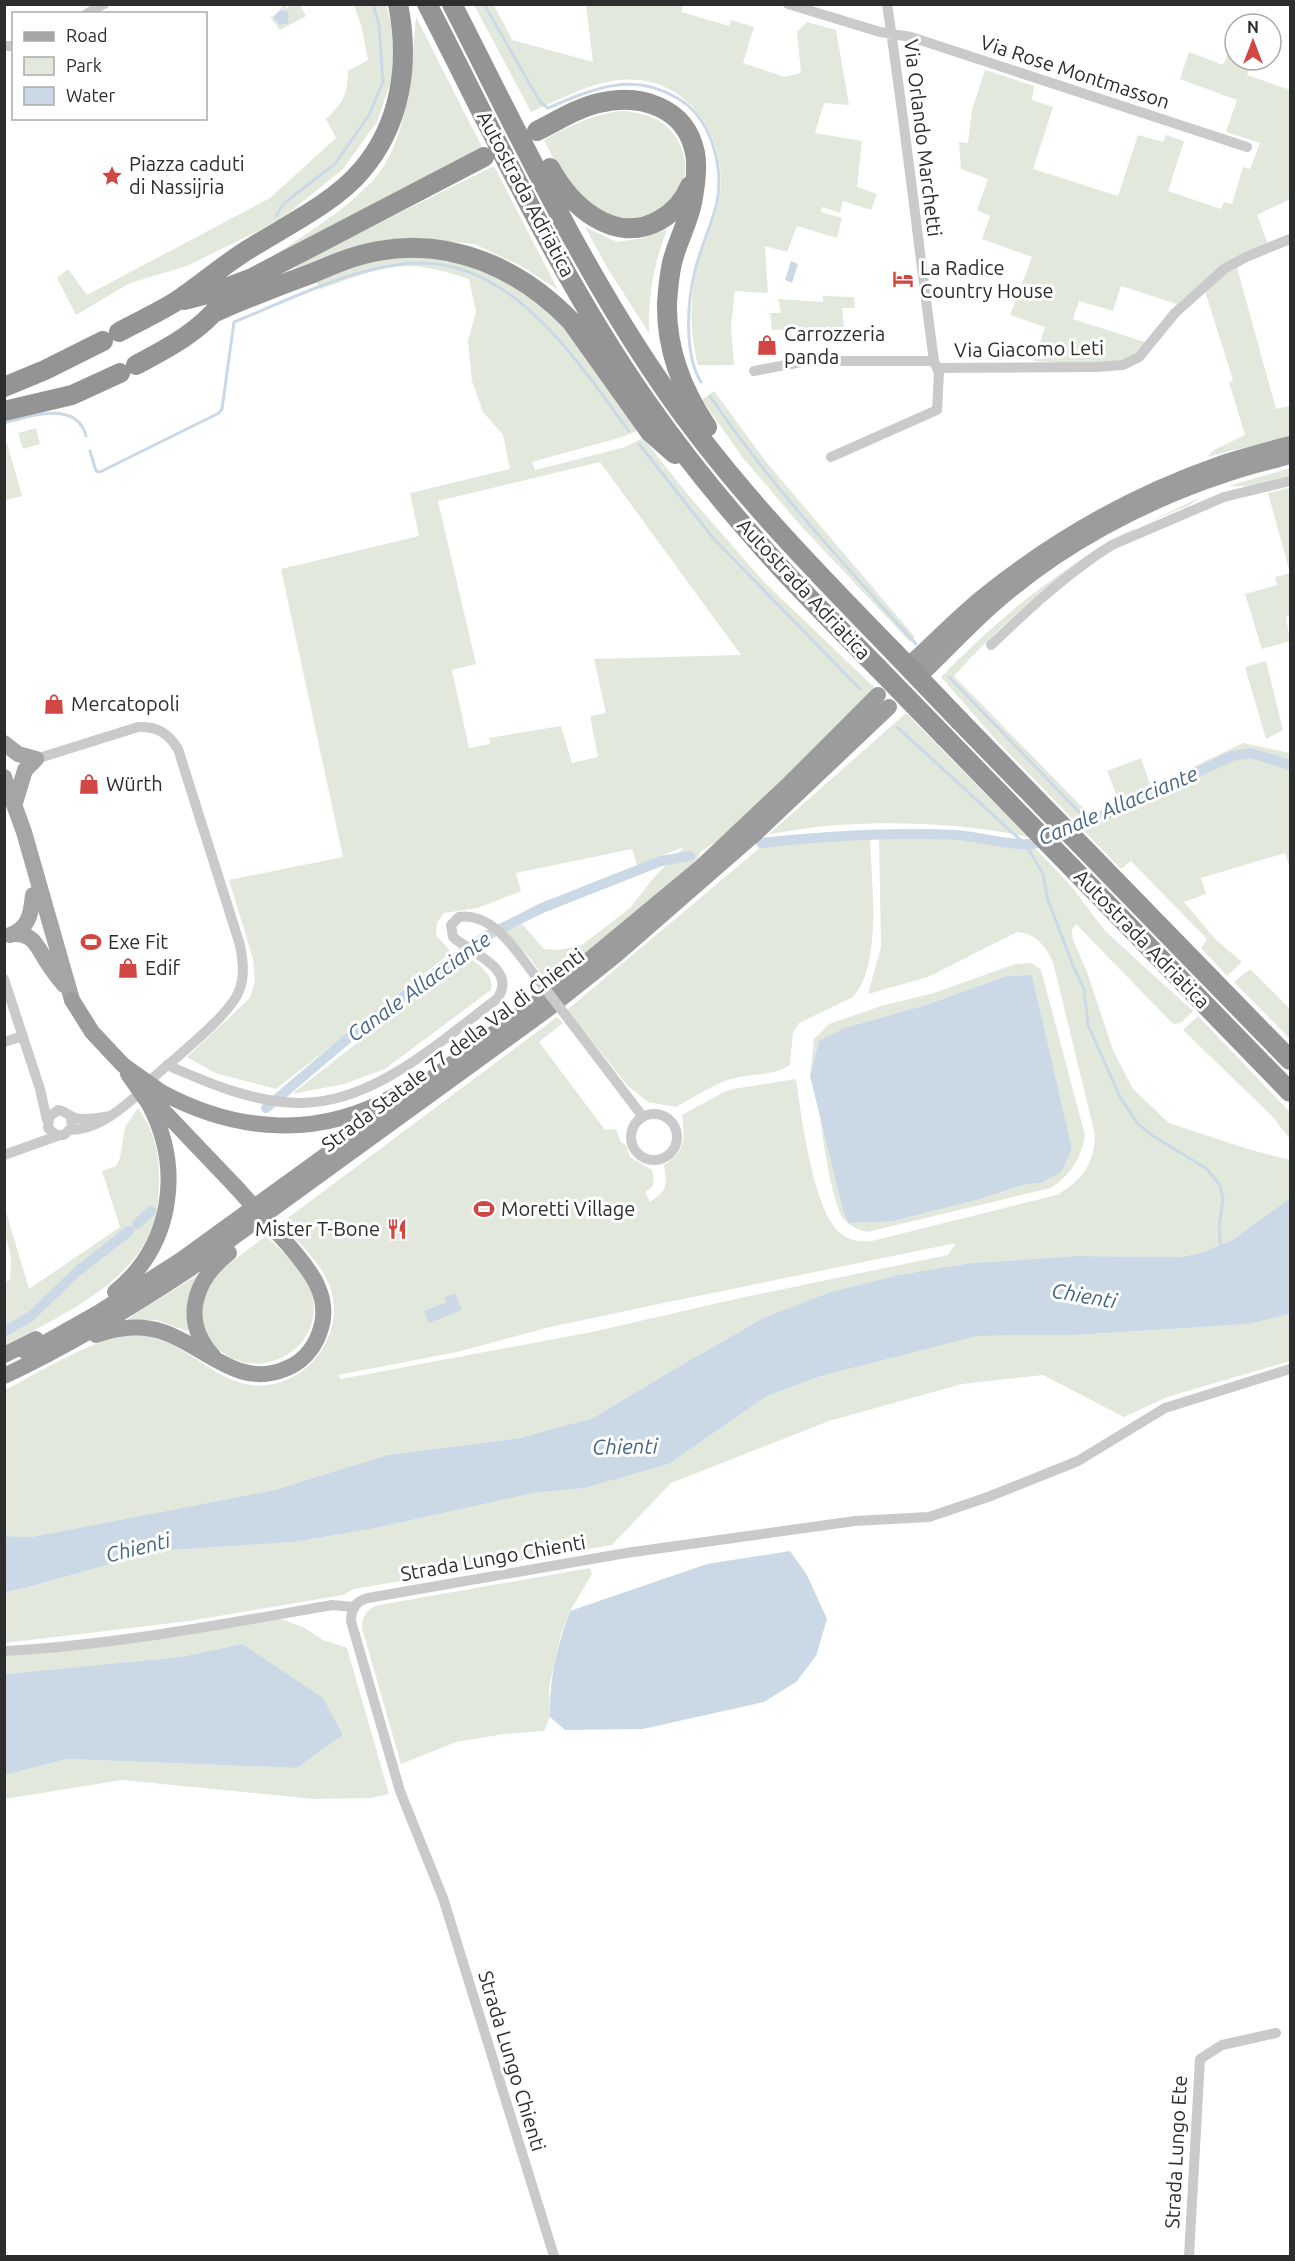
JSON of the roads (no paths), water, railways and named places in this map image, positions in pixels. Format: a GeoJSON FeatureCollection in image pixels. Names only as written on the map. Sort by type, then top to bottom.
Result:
{"type":"FeatureCollection","features":[{"type":"Feature","properties":{"kind":"highway"},"geometry":{"type":"LineString","coordinates":[[4,387],[45,370],[111,337],[175,301],[249,249],[329,199],[361,172],[380,146],[401,89],[404,38],[398,4]]}},
{"type":"Feature","properties":{"kind":"highway","name":"Autostrada Adriatica"},"geometry":{"type":"LineString","coordinates":[[427,4],[580,297],[646,402],[705,479],[756,541],[1290,1092]]}},
{"type":"Feature","properties":{"kind":"highway","name":"Autostrada Adriatica"},"geometry":{"type":"LineString","coordinates":[[452,4],[596,281],[636,346],[700,437],[787,542],[1290,1060]]}},
{"type":"Feature","properties":{"kind":"highway"},"geometry":{"type":"LineString","coordinates":[[468,36],[510,93],[563,190],[583,211],[594,218],[630,229],[657,222],[671,214],[680,203],[687,192],[696,166]]}},
{"type":"Feature","properties":{"kind":"highway"},"geometry":{"type":"LineString","coordinates":[[537,131],[598,103],[631,99],[647,101],[674,115],[683,125],[693,144],[696,166],[692,204],[672,262],[669,284],[668,323],[675,362],[697,413],[763,498],[787,542]]}},
{"type":"Feature","properties":{"kind":"highway"},"geometry":{"type":"LineString","coordinates":[[175,301],[215,292],[252,278],[484,157]]}},
{"type":"Feature","properties":{"kind":"highway"},"geometry":{"type":"LineString","coordinates":[[215,312],[333,265],[378,251],[433,249],[483,260],[524,281],[557,307],[571,321],[650,432],[705,479]]}},
{"type":"Feature","properties":{"kind":"highway"},"geometry":{"type":"LineString","coordinates":[[4,411],[72,395],[128,369],[186,337],[215,312],[231,294],[252,278]]}},
{"type":"Feature","properties":{"kind":"highway"},"geometry":{"type":"LineString","coordinates":[[1290,444],[1221,463],[1161,487],[1113,509],[1066,537],[983,596],[920,666],[1031,575],[1117,520],[1166,497],[1225,474],[1290,456]]}},
{"type":"Feature","properties":{"kind":"highway","name":"Strada Statale 77 della Val di Chienti"},"geometry":{"type":"LineString","coordinates":[[4,1376],[69,1343],[147,1297],[259,1220],[555,1003],[616,955],[884,701]]}},
{"type":"Feature","properties":{"kind":"highway","name":"Strada Statale 77 della Val di Chienti"},"geometry":{"type":"LineString","coordinates":[[4,1364],[98,1313],[181,1260],[572,975],[706,870]]}},
{"type":"Feature","properties":{"kind":"highway"},"geometry":{"type":"LineString","coordinates":[[150,1094],[213,1116],[270,1125],[298,1125],[353,1114],[380,1104],[403,1090],[543,988],[572,975]]}},
{"type":"Feature","properties":{"kind":"highway"},"geometry":{"type":"LineString","coordinates":[[4,1383],[97,1335],[124,1328],[150,1328],[165,1332],[241,1372],[272,1374],[297,1363],[315,1344],[323,1321],[320,1291],[311,1272],[236,1187],[92,1032],[68,993]]}},
{"type":"Feature","properties":{"kind":"highway"},"geometry":{"type":"LineString","coordinates":[[4,1354],[76,1317],[110,1296],[127,1282],[154,1244],[163,1220],[169,1188],[169,1168],[150,1094]]}},
{"type":"Feature","properties":{"kind":"highway"},"geometry":{"type":"LineString","coordinates":[[219,1361],[203,1342],[195,1321],[196,1300],[204,1277],[221,1259],[357,1156],[375,1134]]}},
{"type":"Feature","properties":{"kind":"main road"},"geometry":{"type":"LineString","coordinates":[[4,743],[18,754],[36,759],[25,770],[10,805],[68,993]]}},
{"type":"Feature","properties":{"kind":"main road"},"geometry":{"type":"LineString","coordinates":[[4,777],[33,896],[52,957],[68,993]]}},
{"type":"Feature","properties":{"kind":"main road"},"geometry":{"type":"LineString","coordinates":[[9,935],[24,927],[29,920],[33,896]]}},
{"type":"Feature","properties":{"kind":"main road"},"geometry":{"type":"LineString","coordinates":[[9,935],[24,934],[34,940],[68,993]]}},
{"type":"Feature","properties":{"kind":"street"},"geometry":{"type":"LineString","coordinates":[[90,12],[104,4]]}},
{"type":"Feature","properties":{"kind":"street","name":"Via Rose Montmasson"},"geometry":{"type":"LineString","coordinates":[[788,4],[880,32],[911,38],[1247,147]]}},
{"type":"Feature","properties":{"kind":"street","name":"Via Orlando Marchetti"},"geometry":{"type":"LineString","coordinates":[[831,457],[937,410],[936,364],[887,4]]}},
{"type":"Feature","properties":{"kind":"street","name":"Via Giacomo Leti"},"geometry":{"type":"LineString","coordinates":[[754,371],[807,361],[1097,367],[1124,365],[1139,357],[1175,313],[1224,268],[1290,239]]}},
{"type":"Feature","properties":{"kind":"street"},"geometry":{"type":"LineString","coordinates":[[991,645],[1040,599],[1112,545],[1224,496],[1290,481]]}},
{"type":"Feature","properties":{"kind":"street"},"geometry":{"type":"LineString","coordinates":[[4,1155],[60,1136],[70,1130],[89,1128],[150,1094],[167,1065],[230,1008],[239,992],[243,978],[240,945],[178,749],[166,734],[156,728],[138,727],[36,759]]}},
{"type":"Feature","properties":{"kind":"street"},"geometry":{"type":"LineString","coordinates":[[167,1065],[224,1089],[290,1102],[311,1102],[346,1095],[387,1078],[497,999],[501,992],[501,978],[498,971],[455,939],[450,932],[454,920],[471,916],[501,934],[643,1117]]}},
{"type":"Feature","properties":{"kind":"street"},"geometry":{"type":"LineString","coordinates":[[4,979],[40,1089],[48,1124],[53,1133],[60,1136]]}},
{"type":"Feature","properties":{"kind":"street"},"geometry":{"type":"LineString","coordinates":[[4,1042],[23,1036]]}},
{"type":"Feature","properties":{"kind":"street"},"geometry":{"type":"LineString","coordinates":[[40,1089],[48,1100],[66,1113],[73,1124],[70,1130]]}},
{"type":"Feature","properties":{"kind":"street"},"geometry":{"type":"LineString","coordinates":[[32,1146],[48,1124],[51,1113],[66,1113],[89,1119],[110,1116]]}},
{"type":"Feature","properties":{"kind":"street"},"geometry":{"type":"LineString","coordinates":[[650,1114],[663,1115],[674,1124],[678,1138],[676,1146],[666,1157],[652,1160],[635,1150],[632,1143],[632,1131],[634,1125],[643,1117],[650,1114]]}},
{"type":"Feature","properties":{"kind":"street","name":"Strada Lungo Chienti"},"geometry":{"type":"LineString","coordinates":[[554,2256],[443,1898],[400,1791],[351,1621],[354,1607],[360,1601],[368,1598],[626,1553],[855,1521],[929,1518],[1078,1461],[1165,1408],[1290,1369]]}},
{"type":"Feature","properties":{"kind":"street"},"geometry":{"type":"LineString","coordinates":[[4,1651],[57,1648],[171,1633],[332,1605],[354,1607]]}},
{"type":"Feature","properties":{"kind":"street","name":"Strada Lungo Ete"},"geometry":{"type":"LineString","coordinates":[[1189,2256],[1200,2059],[1222,2045],[1276,2033]]}},
{"type":"Feature","properties":{"kind":"water"},"geometry":{"type":"Polygon","coordinates":[[[280,10],[287,11],[288,23],[279,25],[273,17],[280,10]]]}},
{"type":"Feature","properties":{"kind":"water"},"geometry":{"type":"Polygon","coordinates":[[[791,261],[798,264],[792,283],[785,280],[791,261]]]}},
{"type":"Feature","properties":{"kind":"water"},"geometry":{"type":"Polygon","coordinates":[[[1032,975],[1072,1148],[1062,1171],[1041,1183],[1023,1185],[977,1200],[894,1221],[849,1223],[843,1210],[810,1076],[819,1041],[844,1028],[926,1005],[1006,976],[1032,975]]]}},
{"type":"Feature","properties":{"kind":"water","name":"Chienti"},"geometry":{"type":"Polygon","coordinates":[[[1290,1198],[1290,1314],[1249,1324],[1076,1335],[978,1336],[821,1376],[767,1396],[669,1464],[585,1488],[534,1493],[371,1529],[294,1542],[157,1551],[5,1592],[5,1536],[31,1537],[274,1490],[387,1455],[519,1438],[593,1418],[763,1318],[830,1292],[898,1275],[971,1263],[1077,1256],[1181,1257],[1200,1253],[1231,1241],[1290,1198]]]}},
{"type":"Feature","properties":{"kind":"water"},"geometry":{"type":"Polygon","coordinates":[[[455,1293],[462,1310],[429,1323],[424,1311],[447,1302],[445,1297],[455,1293]]]}},
{"type":"Feature","properties":{"kind":"water"},"geometry":{"type":"Polygon","coordinates":[[[790,1551],[807,1575],[827,1619],[816,1656],[796,1682],[764,1702],[643,1729],[565,1730],[550,1717],[555,1663],[570,1611],[707,1564],[790,1551]]]}},
{"type":"Feature","properties":{"kind":"water"},"geometry":{"type":"Polygon","coordinates":[[[242,1644],[323,1698],[343,1735],[297,1768],[67,1759],[5,1775],[5,1674],[180,1657],[242,1644]]]}},
{"type":"Feature","properties":{"kind":"waterway"},"geometry":{"type":"LineString","coordinates":[[276,216],[283,204],[335,164],[369,115],[383,82],[379,25],[373,4]]}},
{"type":"Feature","properties":{"kind":"waterway"},"geometry":{"type":"LineString","coordinates":[[484,4],[540,102],[548,108],[596,89],[628,84],[660,90],[689,106],[699,117],[712,143],[719,188],[715,211],[695,271],[690,298],[690,343],[692,358],[701,382]]}},
{"type":"Feature","properties":{"kind":"waterway"},"geometry":{"type":"LineString","coordinates":[[90,451],[96,471],[100,472],[219,413],[222,409],[234,322],[337,280],[402,264],[440,264],[475,274],[506,292],[535,315],[561,343],[629,431]]}},
{"type":"Feature","properties":{"kind":"waterway"},"geometry":{"type":"LineString","coordinates":[[710,396],[757,461],[835,554],[916,644]]}},
{"type":"Feature","properties":{"kind":"waterway"},"geometry":{"type":"LineString","coordinates":[[4,423],[51,413],[63,414],[73,418],[81,425],[86,436]]}},
{"type":"Feature","properties":{"kind":"waterway"},"geometry":{"type":"LineString","coordinates":[[639,444],[714,539],[860,689]]}},
{"type":"Feature","properties":{"kind":"waterway"},"geometry":{"type":"LineString","coordinates":[[949,677],[1091,822]]}},
{"type":"Feature","properties":{"kind":"waterway"},"geometry":{"type":"LineString","coordinates":[[897,727],[1026,845],[1043,874],[1048,900],[1084,989],[1088,1025],[1120,1097],[1138,1124],[1153,1136],[1207,1169],[1220,1185],[1223,1199],[1219,1228],[1221,1249]]}},
{"type":"Feature","properties":{"kind":"waterway","name":"Canale Allacciante"},"geometry":{"type":"LineString","coordinates":[[1064,834],[1232,756],[1251,753],[1290,765]]}},
{"type":"Feature","properties":{"kind":"waterway","name":"Canale Allacciante"},"geometry":{"type":"LineString","coordinates":[[761,843],[882,834],[956,835],[1013,844],[1047,841]]}},
{"type":"Feature","properties":{"kind":"waterway","name":"Canale Allacciante"},"geometry":{"type":"LineString","coordinates":[[266,1108],[359,1029],[484,937],[542,908],[661,861],[690,856]]}},
{"type":"Feature","properties":{"kind":"waterway","name":"Canale Allacciante"},"geometry":{"type":"LineString","coordinates":[[137,1224],[151,1211]]}},
{"type":"Feature","properties":{"kind":"waterway","name":"Canale Allacciante"},"geometry":{"type":"LineString","coordinates":[[4,1332],[31,1316],[78,1271],[129,1231]]}},
{"type":"Feature","properties":{"kind":"place","name":"Piazza caduti di Nassijria"},"geometry":{"type":"Point","coordinates":[112,176]}},
{"type":"Feature","properties":{"kind":"place","name":"La Radice Country House"},"geometry":{"type":"Point","coordinates":[903,279]}},
{"type":"Feature","properties":{"kind":"place","name":"Carrozzeria panda"},"geometry":{"type":"Point","coordinates":[767,345]}},
{"type":"Feature","properties":{"kind":"place","name":"Mercatopoli"},"geometry":{"type":"Point","coordinates":[54,704]}},
{"type":"Feature","properties":{"kind":"place","name":"Würth"},"geometry":{"type":"Point","coordinates":[89,784]}},
{"type":"Feature","properties":{"kind":"place","name":"Exe Fit"},"geometry":{"type":"Point","coordinates":[91,942]}},
{"type":"Feature","properties":{"kind":"place","name":"Edif"},"geometry":{"type":"Point","coordinates":[128,968]}},
{"type":"Feature","properties":{"kind":"place","name":"Moretti Village"},"geometry":{"type":"Point","coordinates":[484,1209]}},
{"type":"Feature","properties":{"kind":"place","name":"Mister T-Bone"},"geometry":{"type":"Point","coordinates":[397,1229]}}]}
